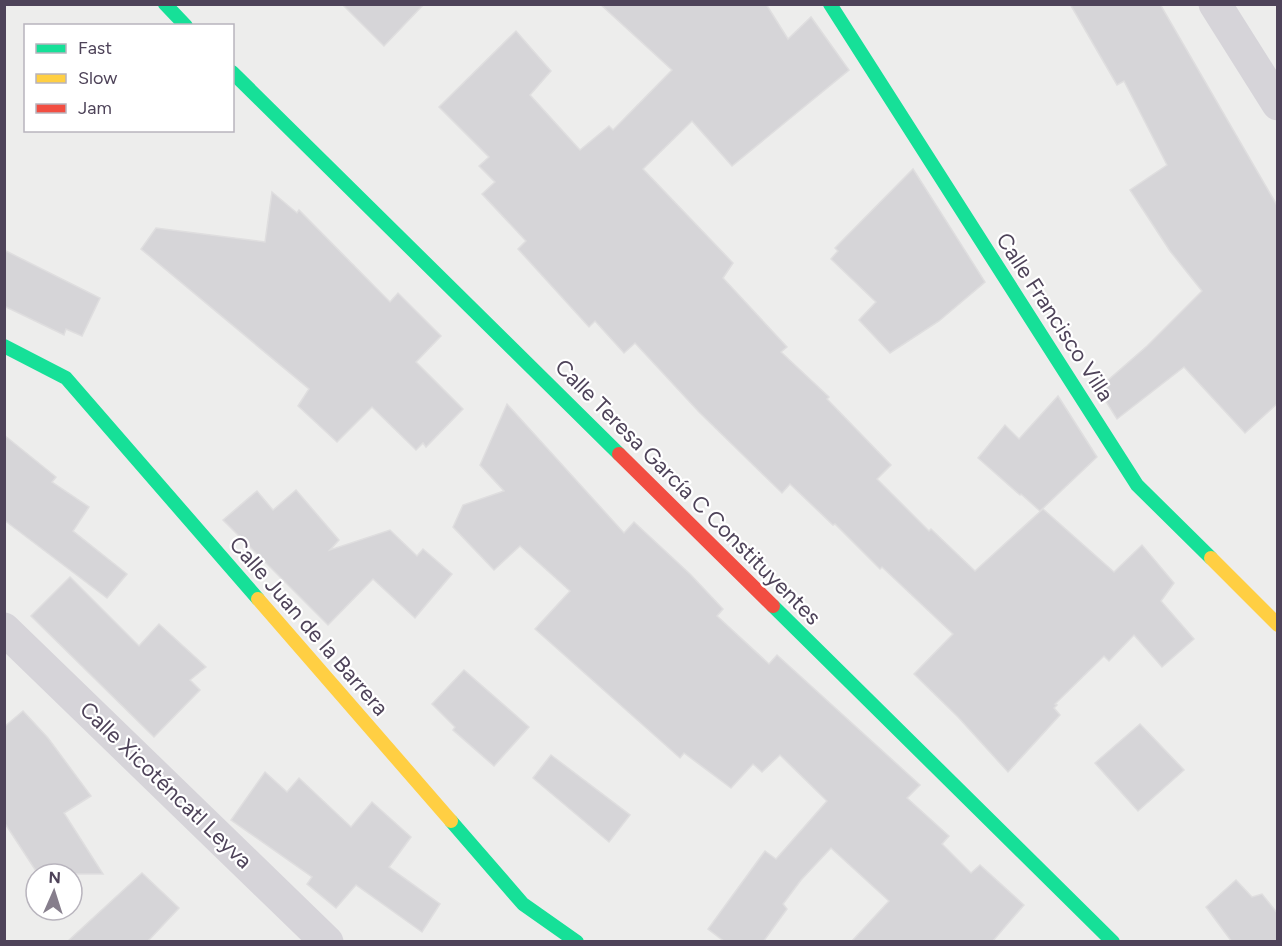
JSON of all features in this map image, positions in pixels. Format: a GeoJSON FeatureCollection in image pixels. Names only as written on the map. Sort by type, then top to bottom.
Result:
{"type":"FeatureCollection","features":[{"type":"Feature","properties":{"kind":"street"},"geometry":{"type":"LineString","coordinates":[[165,4],[184,24]]}},
{"type":"Feature","properties":{"kind":"street","name":"Calle Francisco Villa"},"geometry":{"type":"LineString","coordinates":[[830,4],[1137,485],[1278,625]]}},
{"type":"Feature","properties":{"kind":"street"},"geometry":{"type":"LineString","coordinates":[[1215,4],[1278,105]]}},
{"type":"Feature","properties":{"kind":"street","name":"Calle Teresa García C Constituyentes"},"geometry":{"type":"LineString","coordinates":[[234,74],[1113,942]]}},
{"type":"Feature","properties":{"kind":"street","name":"Calle Juan de la Barrera"},"geometry":{"type":"LineString","coordinates":[[4,346],[66,378],[523,904],[577,942]]}},
{"type":"Feature","properties":{"kind":"street","name":"Calle Xicoténcatl Leyva"},"geometry":{"type":"LineString","coordinates":[[4,629],[327,942]]}},
{"type":"Feature","properties":{"kind":"building"},"geometry":{"type":"Polygon","coordinates":[[[342,4],[424,4],[384,46],[342,4]]]}},
{"type":"Feature","properties":{"kind":"building"},"geometry":{"type":"Polygon","coordinates":[[[600,4],[766,4],[788,39],[811,17],[849,70],[732,166],[692,121],[643,169],[733,263],[723,278],[787,347],[781,352],[829,397],[827,399],[891,465],[877,479],[929,531],[931,529],[975,571],[1043,509],[1114,572],[1142,545],[1174,583],[1161,601],[1194,639],[1162,667],[1134,635],[1109,661],[1104,656],[1055,704],[1057,705],[1054,708],[1060,715],[1008,772],[958,717],[914,674],[953,634],[790,484],[782,493],[699,412],[635,343],[624,353],[595,321],[589,327],[518,249],[526,241],[482,194],[495,182],[479,166],[489,157],[439,107],[516,31],[551,71],[530,95],[580,150],[609,126],[613,130],[672,70],[600,4]]]}},
{"type":"Feature","properties":{"kind":"building"},"geometry":{"type":"Polygon","coordinates":[[[1070,4],[1160,4],[1278,207],[1278,403],[1245,433],[1184,367],[1117,419],[1098,389],[1147,346],[1202,291],[1170,251],[1130,190],[1167,165],[1124,81],[1117,85],[1070,4]]]}},
{"type":"Feature","properties":{"kind":"building"},"geometry":{"type":"Polygon","coordinates":[[[913,169],[985,282],[939,321],[890,353],[859,320],[876,302],[831,259],[838,251],[835,248],[913,169]]]}},
{"type":"Feature","properties":{"kind":"building"},"geometry":{"type":"Polygon","coordinates":[[[272,192],[297,213],[299,210],[390,302],[398,293],[441,336],[416,362],[463,409],[426,447],[423,443],[416,450],[372,407],[337,442],[298,406],[309,389],[141,249],[156,228],[265,242],[272,192]]]}},
{"type":"Feature","properties":{"kind":"building"},"geometry":{"type":"Polygon","coordinates":[[[4,250],[100,298],[82,336],[66,329],[64,335],[4,306],[4,250]]]}},
{"type":"Feature","properties":{"kind":"building"},"geometry":{"type":"Polygon","coordinates":[[[1058,396],[1097,457],[1040,511],[978,458],[1005,425],[1019,439],[1058,396]]]}},
{"type":"Feature","properties":{"kind":"building"},"geometry":{"type":"Polygon","coordinates":[[[507,404],[624,533],[634,522],[690,574],[723,609],[717,616],[769,664],[777,655],[920,785],[907,798],[949,836],[942,844],[971,873],[980,865],[1024,905],[992,942],[851,942],[889,901],[831,848],[801,880],[783,904],[787,909],[763,942],[725,942],[708,929],[765,851],[776,859],[827,801],[780,755],[762,772],[753,764],[731,788],[684,753],[680,758],[535,629],[570,591],[520,546],[494,570],[453,527],[463,505],[504,491],[480,465],[507,404]]]}},
{"type":"Feature","properties":{"kind":"building"},"geometry":{"type":"Polygon","coordinates":[[[4,435],[56,477],[52,482],[89,507],[73,531],[127,574],[107,598],[4,520],[4,435]]]}},
{"type":"Feature","properties":{"kind":"building"},"geometry":{"type":"Polygon","coordinates":[[[296,490],[339,540],[330,550],[390,530],[417,556],[423,549],[452,574],[415,618],[373,579],[328,625],[223,520],[257,491],[273,510],[296,490]]]}},
{"type":"Feature","properties":{"kind":"building"},"geometry":{"type":"Polygon","coordinates":[[[70,577],[139,646],[159,624],[206,667],[190,680],[200,690],[154,737],[31,616],[70,577]]]}},
{"type":"Feature","properties":{"kind":"building"},"geometry":{"type":"Polygon","coordinates":[[[464,670],[529,727],[494,766],[453,730],[455,727],[432,704],[464,670]]]}},
{"type":"Feature","properties":{"kind":"building"},"geometry":{"type":"Polygon","coordinates":[[[23,711],[48,738],[91,796],[64,813],[103,874],[84,874],[84,862],[30,862],[4,822],[4,727],[23,711]]]}},
{"type":"Feature","properties":{"kind":"building"},"geometry":{"type":"Polygon","coordinates":[[[1140,724],[1184,770],[1138,811],[1095,763],[1140,724]]]}},
{"type":"Feature","properties":{"kind":"building"},"geometry":{"type":"Polygon","coordinates":[[[551,755],[630,815],[609,842],[533,778],[551,755]]]}},
{"type":"Feature","properties":{"kind":"building"},"geometry":{"type":"Polygon","coordinates":[[[265,772],[287,792],[299,778],[351,827],[372,802],[411,837],[389,867],[440,904],[422,932],[356,885],[336,908],[307,884],[312,877],[231,820],[265,772]]]}},
{"type":"Feature","properties":{"kind":"building"},"geometry":{"type":"Polygon","coordinates":[[[142,873],[179,908],[147,942],[67,942],[142,873]]]}},
{"type":"Feature","properties":{"kind":"building"},"geometry":{"type":"Polygon","coordinates":[[[1236,880],[1252,897],[1262,894],[1278,914],[1278,942],[1232,942],[1206,907],[1236,880]]]}},
{"type":"Feature","properties":{"kind":"traffic: fast"},"geometry":{"type":"LineString","coordinates":[[165,4],[184,24]]}},
{"type":"Feature","properties":{"kind":"traffic: fast"},"geometry":{"type":"LineString","coordinates":[[830,4],[1137,485],[1211,558]]}},
{"type":"Feature","properties":{"kind":"traffic: fast"},"geometry":{"type":"LineString","coordinates":[[234,74],[619,454]]}},
{"type":"Feature","properties":{"kind":"traffic: fast"},"geometry":{"type":"LineString","coordinates":[[4,346],[66,378],[258,599]]}},
{"type":"Feature","properties":{"kind":"traffic: fast"},"geometry":{"type":"LineString","coordinates":[[773,606],[1113,942]]}},
{"type":"Feature","properties":{"kind":"traffic: fast"},"geometry":{"type":"LineString","coordinates":[[451,821],[523,904],[577,942]]}},
{"type":"Feature","properties":{"kind":"traffic: slow"},"geometry":{"type":"LineString","coordinates":[[1211,558],[1278,625]]}},
{"type":"Feature","properties":{"kind":"traffic: slow"},"geometry":{"type":"LineString","coordinates":[[258,599],[451,821]]}},
{"type":"Feature","properties":{"kind":"traffic: jam"},"geometry":{"type":"LineString","coordinates":[[619,454],[773,606]]}}]}
